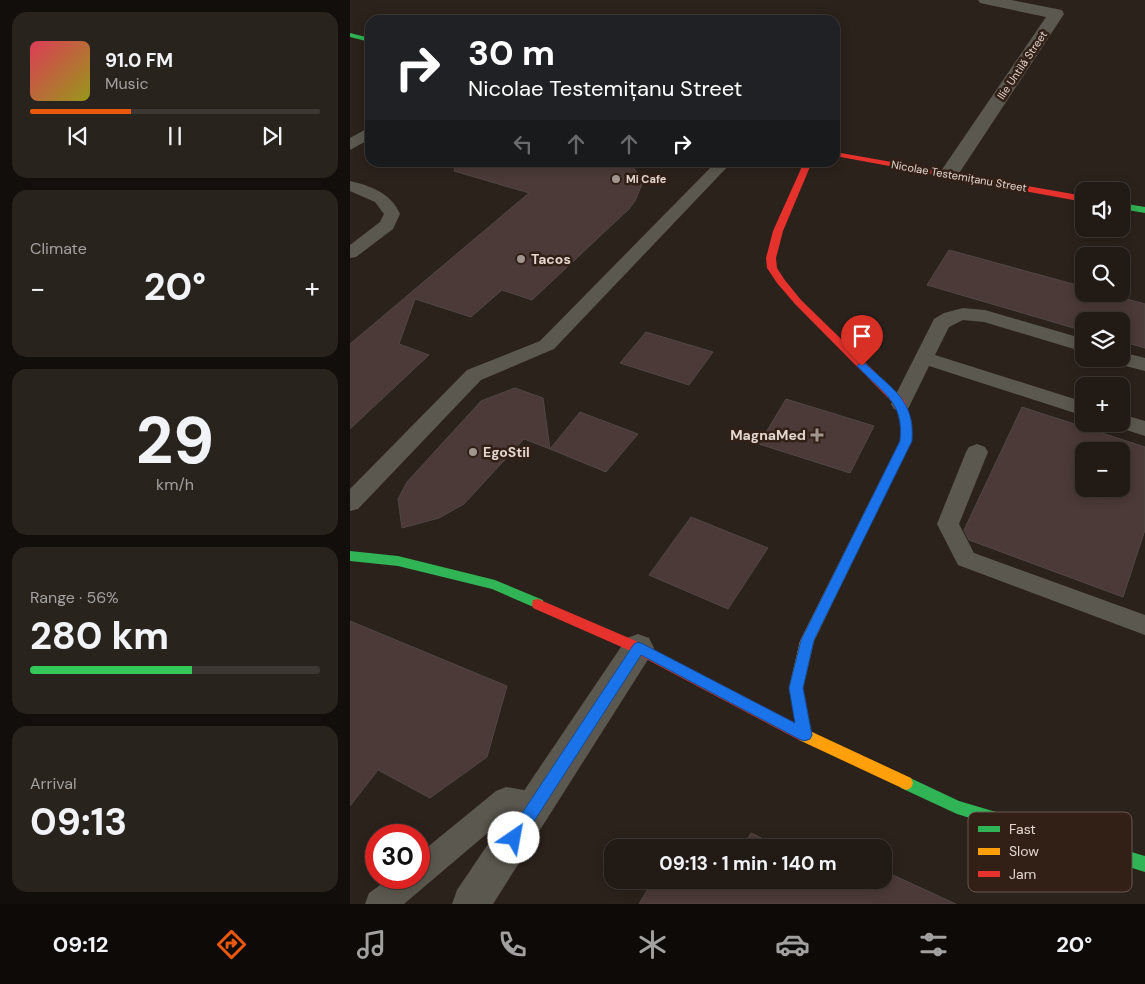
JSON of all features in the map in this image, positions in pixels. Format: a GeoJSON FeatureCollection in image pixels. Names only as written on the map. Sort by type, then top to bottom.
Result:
{"type":"FeatureCollection","features":[{"type":"Feature","properties":{"kind":"street","name":"Ilie Untilă Street"},"geometry":{"type":"LineString","coordinates":[[949,174],[1056,14],[986,0]]}},
{"type":"Feature","properties":{"kind":"street"},"geometry":{"type":"LineString","coordinates":[[350,35],[365,39]]}},
{"type":"Feature","properties":{"kind":"street","name":"Nicolae Testemițanu Street"},"geometry":{"type":"LineString","coordinates":[[840,155],[1075,197]]}},
{"type":"Feature","properties":{"kind":"street"},"geometry":{"type":"LineString","coordinates":[[804,735],[796,688],[807,640],[906,441],[907,423],[901,404],[798,302],[782,284],[772,268],[771,253],[776,235],[806,167]]}},
{"type":"Feature","properties":{"kind":"street"},"geometry":{"type":"LineString","coordinates":[[1130,208],[1145,210]]}},
{"type":"Feature","properties":{"kind":"street"},"geometry":{"type":"LineString","coordinates":[[350,556],[398,561],[495,585],[638,648],[804,735],[957,807],[973,812]]}},
{"type":"Feature","properties":{"kind":"street"},"geometry":{"type":"LineString","coordinates":[[471,904],[638,648]]}},
{"type":"Feature","properties":{"kind":"street"},"geometry":{"type":"LineString","coordinates":[[1132,860],[1145,864]]}},
{"type":"Feature","properties":{"kind":"lane"},"geometry":{"type":"LineString","coordinates":[[350,145],[365,135]]}},
{"type":"Feature","properties":{"kind":"lane"},"geometry":{"type":"LineString","coordinates":[[350,503],[474,375],[486,368],[532,355],[547,345],[720,167]]}},
{"type":"Feature","properties":{"kind":"lane"},"geometry":{"type":"LineString","coordinates":[[350,186],[377,195],[389,204],[392,214],[387,225],[350,253]]}},
{"type":"Feature","properties":{"kind":"lane"},"geometry":{"type":"LineString","coordinates":[[901,404],[941,323],[951,317],[963,314],[985,316],[1075,343]]}},
{"type":"Feature","properties":{"kind":"lane"},"geometry":{"type":"LineString","coordinates":[[924,358],[1075,406]]}},
{"type":"Feature","properties":{"kind":"lane"},"geometry":{"type":"LineString","coordinates":[[1130,361],[1145,365]]}},
{"type":"Feature","properties":{"kind":"lane"},"geometry":{"type":"LineString","coordinates":[[1130,424],[1145,429]]}},
{"type":"Feature","properties":{"kind":"lane"},"geometry":{"type":"LineString","coordinates":[[977,452],[948,524],[966,559],[1145,625]]}},
{"type":"Feature","properties":{"kind":"lane"},"geometry":{"type":"LineString","coordinates":[[430,864],[506,800],[535,805]]}},
{"type":"Feature","properties":{"kind":"lane"},"geometry":{"type":"LineString","coordinates":[[380,904],[399,889]]}},
{"type":"Feature","properties":{"kind":"building"},"geometry":{"type":"Polygon","coordinates":[[[455,167],[633,167],[642,184],[635,201],[629,209],[532,300],[502,290],[471,317],[415,299],[399,344],[429,355],[350,429],[350,344],[529,193],[454,171],[455,167]]]}},
{"type":"Feature","properties":{"kind":"building"},"geometry":{"type":"Polygon","coordinates":[[[949,250],[1075,285],[1075,302],[1130,302],[1130,300],[1145,304],[1145,348],[1130,344],[1130,312],[1075,312],[1075,328],[927,285],[949,250]]]}},
{"type":"Feature","properties":{"kind":"building"},"geometry":{"type":"Polygon","coordinates":[[[646,332],[713,352],[689,385],[620,363],[646,332]]]}},
{"type":"Feature","properties":{"kind":"building","name":"EgoStil"},"geometry":{"type":"Polygon","coordinates":[[[515,388],[543,398],[550,449],[524,439],[464,504],[439,518],[402,528],[398,499],[407,482],[481,401],[515,388]]]}},
{"type":"Feature","properties":{"kind":"building","name":"MagnaMed"},"geometry":{"type":"Polygon","coordinates":[[[786,399],[874,426],[850,473],[759,444],[786,399]]]}},
{"type":"Feature","properties":{"kind":"building"},"geometry":{"type":"Polygon","coordinates":[[[1022,407],[1075,424],[1075,432],[1099,432],[1130,442],[1075,442],[1075,497],[1130,497],[1130,442],[1145,447],[1145,530],[1123,597],[969,540],[964,530],[1022,407]]]}},
{"type":"Feature","properties":{"kind":"building"},"geometry":{"type":"Polygon","coordinates":[[[580,412],[638,434],[606,472],[550,449],[580,412]]]}},
{"type":"Feature","properties":{"kind":"building"},"geometry":{"type":"Polygon","coordinates":[[[691,517],[768,548],[728,609],[649,575],[691,517]]]}},
{"type":"Feature","properties":{"kind":"building"},"geometry":{"type":"Polygon","coordinates":[[[350,621],[507,686],[487,757],[430,798],[378,770],[350,806],[350,621]]]}},
{"type":"Feature","properties":{"kind":"building"},"geometry":{"type":"Polygon","coordinates":[[[751,833],[763,839],[748,839],[751,833]]]}},
{"type":"Feature","properties":{"kind":"building"},"geometry":{"type":"Polygon","coordinates":[[[892,875],[956,904],[639,904],[648,889],[892,889],[892,875]]]}},
{"type":"Feature","properties":{"kind":"traffic: fast"},"geometry":{"type":"LineString","coordinates":[[350,35],[365,39]]}},
{"type":"Feature","properties":{"kind":"traffic: fast"},"geometry":{"type":"LineString","coordinates":[[1130,208],[1145,210]]}},
{"type":"Feature","properties":{"kind":"traffic: fast"},"geometry":{"type":"LineString","coordinates":[[350,556],[398,561],[495,585],[538,604]]}},
{"type":"Feature","properties":{"kind":"traffic: fast"},"geometry":{"type":"LineString","coordinates":[[906,783],[957,807],[973,812]]}},
{"type":"Feature","properties":{"kind":"traffic: fast"},"geometry":{"type":"LineString","coordinates":[[1132,860],[1145,864]]}},
{"type":"Feature","properties":{"kind":"traffic: slow"},"geometry":{"type":"LineString","coordinates":[[878,497],[807,641],[796,688],[804,735],[906,783]]}},
{"type":"Feature","properties":{"kind":"traffic: jam"},"geometry":{"type":"LineString","coordinates":[[840,155],[1075,197]]}},
{"type":"Feature","properties":{"kind":"traffic: jam"},"geometry":{"type":"LineString","coordinates":[[806,167],[778,231],[771,258],[772,268],[780,281],[798,302],[901,404],[907,423],[906,441],[878,497]]}},
{"type":"Feature","properties":{"kind":"traffic: jam"},"geometry":{"type":"LineString","coordinates":[[538,604],[638,648],[804,735]]}},
{"type":"Feature","properties":{"kind":"place","name":"Mi Cafe"},"geometry":{"type":"Point","coordinates":[616,179]}},
{"type":"Feature","properties":{"kind":"place","name":"Tacos"},"geometry":{"type":"Point","coordinates":[521,259]}},
{"type":"Feature","properties":{"kind":"place","name":"MagnaMed"},"geometry":{"type":"Point","coordinates":[817,435]}},
{"type":"Feature","properties":{"kind":"place","name":"EgoStil"},"geometry":{"type":"Point","coordinates":[473,452]}},
{"type":"Feature","properties":{"kind":"route"},"geometry":{"type":"LineString","coordinates":[[514,838],[638,648],[804,735],[796,688],[807,640],[906,441],[907,423],[901,404],[862,366]]}}]}
